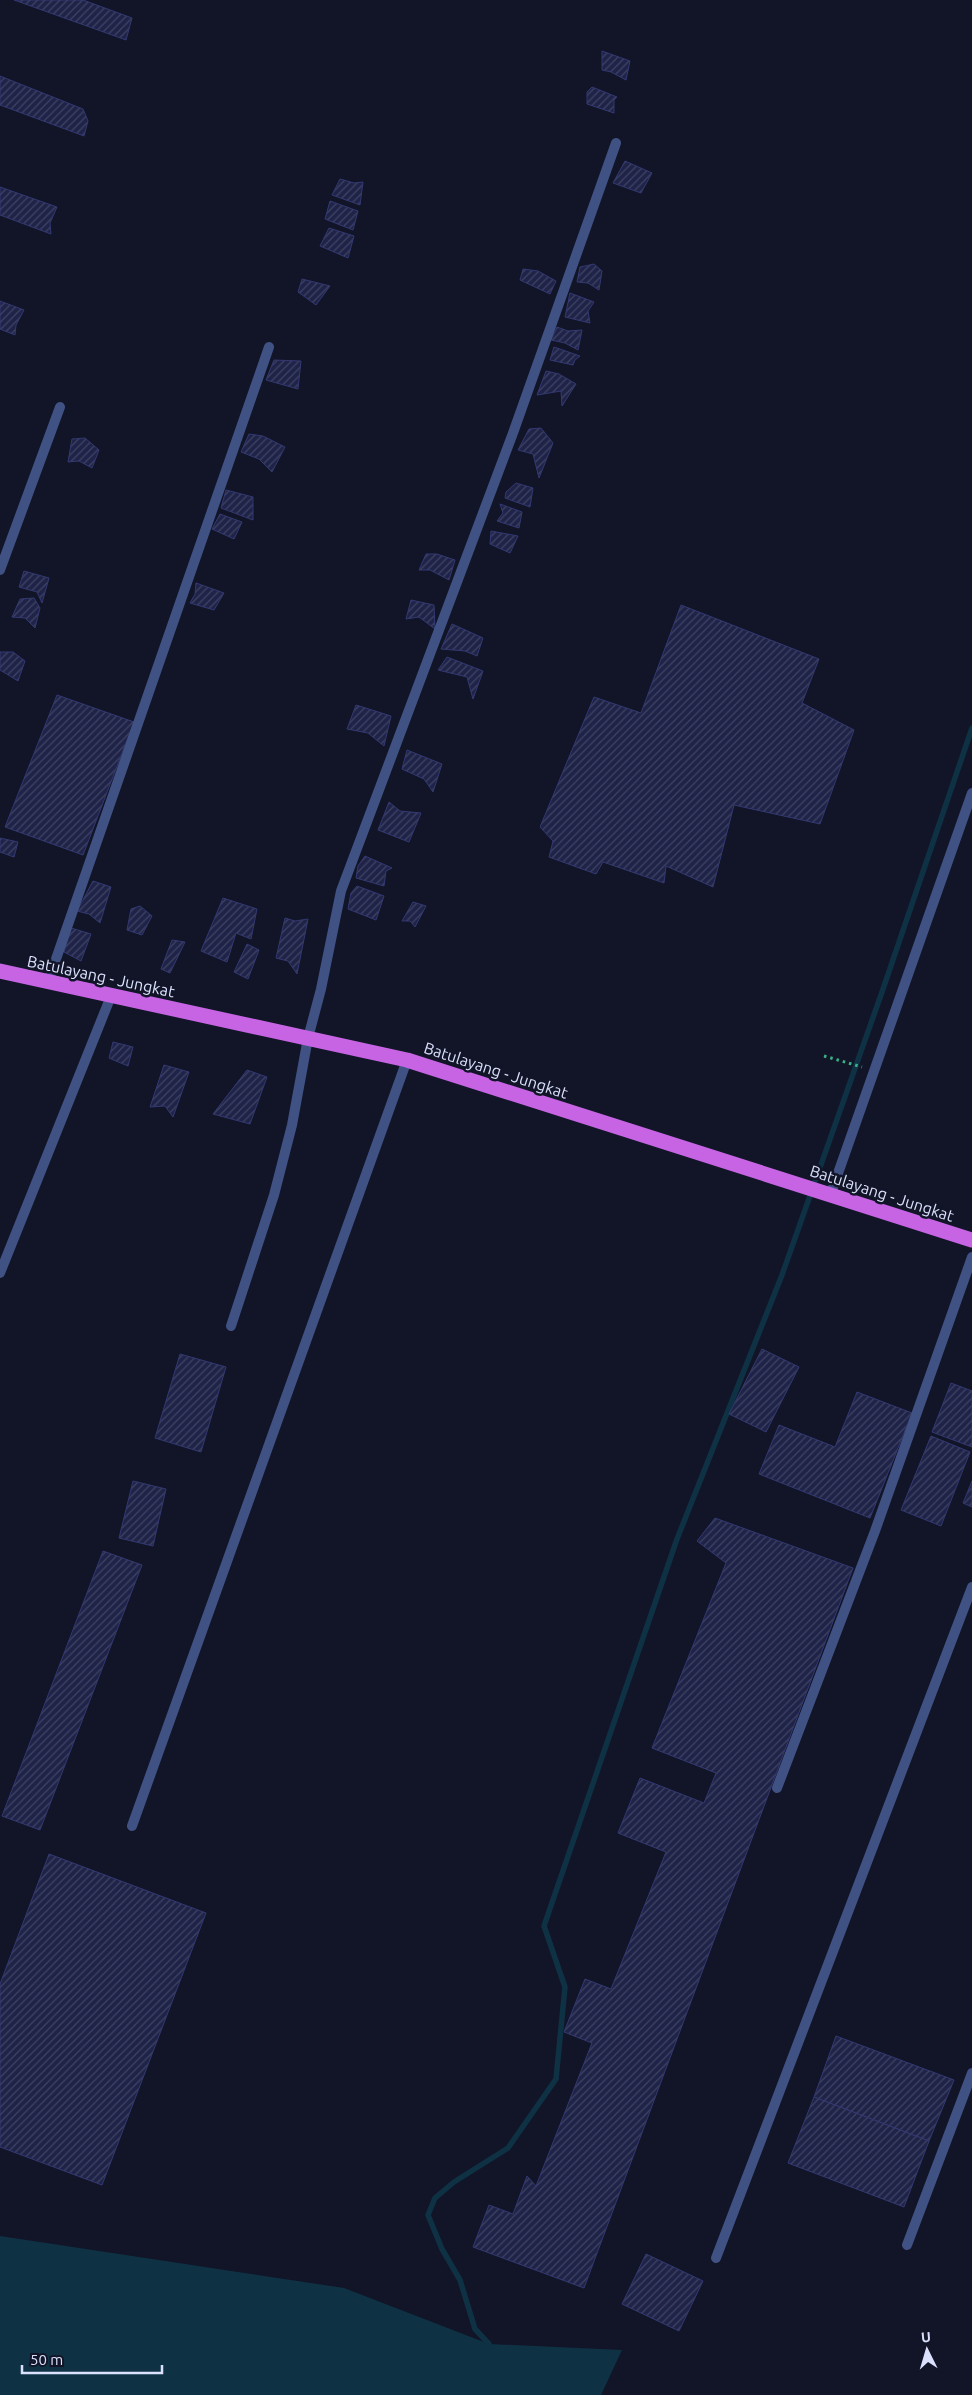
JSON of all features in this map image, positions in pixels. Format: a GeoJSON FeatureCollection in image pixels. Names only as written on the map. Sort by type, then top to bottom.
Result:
{"type":"FeatureCollection","features":[{"type":"Feature","properties":{"kind":"highway","name":"Batulayang - Jungkat"},"geometry":{"type":"LineString","coordinates":[[0,971],[407,1060],[972,1240]]}},
{"type":"Feature","properties":{"kind":"street"},"geometry":{"type":"LineString","coordinates":[[231,1326],[274,1195],[292,1125],[308,1038],[321,989],[341,891],[513,433],[616,143]]}},
{"type":"Feature","properties":{"kind":"street"},"geometry":{"type":"LineString","coordinates":[[48,982],[269,347]]}},
{"type":"Feature","properties":{"kind":"street"},"geometry":{"type":"LineString","coordinates":[[0,570],[60,407]]}},
{"type":"Feature","properties":{"kind":"street"},"geometry":{"type":"LineString","coordinates":[[826,1195],[972,793]]}},
{"type":"Feature","properties":{"kind":"street"},"geometry":{"type":"LineString","coordinates":[[0,1273],[111,996]]}},
{"type":"Feature","properties":{"kind":"street"},"geometry":{"type":"LineString","coordinates":[[132,1826],[407,1060]]}},
{"type":"Feature","properties":{"kind":"street"},"geometry":{"type":"LineString","coordinates":[[778,1788],[875,1531],[972,1258]]}},
{"type":"Feature","properties":{"kind":"street"},"geometry":{"type":"LineString","coordinates":[[716,2258],[972,1587]]}},
{"type":"Feature","properties":{"kind":"street"},"geometry":{"type":"LineString","coordinates":[[907,2245],[972,2072]]}},
{"type":"Feature","properties":{"kind":"path"},"geometry":{"type":"LineString","coordinates":[[824,1056],[864,1068]]}},
{"type":"Feature","properties":{"kind":"water"},"geometry":{"type":"Polygon","coordinates":[[[0,2236],[344,2288],[489,2344],[622,2350],[601,2395],[0,2395],[0,2236]]]}},
{"type":"Feature","properties":{"kind":"building"},"geometry":{"type":"Polygon","coordinates":[[[14,0],[83,0],[132,18],[126,40],[14,0]]]}},
{"type":"Feature","properties":{"kind":"building"},"geometry":{"type":"Polygon","coordinates":[[[602,51],[630,61],[626,80],[611,72],[602,70],[602,51]]]}},
{"type":"Feature","properties":{"kind":"building"},"geometry":{"type":"Polygon","coordinates":[[[0,76],[83,109],[88,121],[84,136],[0,105],[0,76]]]}},
{"type":"Feature","properties":{"kind":"building"},"geometry":{"type":"Polygon","coordinates":[[[592,87],[617,97],[614,100],[614,113],[587,104],[587,92],[592,87]]]}},
{"type":"Feature","properties":{"kind":"building"},"geometry":{"type":"Polygon","coordinates":[[[625,161],[652,173],[641,193],[613,183],[625,161]]]}},
{"type":"Feature","properties":{"kind":"building"},"geometry":{"type":"Polygon","coordinates":[[[340,179],[354,183],[363,182],[360,205],[332,195],[340,179]]]}},
{"type":"Feature","properties":{"kind":"building"},"geometry":{"type":"Polygon","coordinates":[[[0,187],[57,207],[50,223],[51,234],[0,215],[0,187]]]}},
{"type":"Feature","properties":{"kind":"building"},"geometry":{"type":"Polygon","coordinates":[[[330,201],[358,211],[353,230],[325,219],[330,201]]]}},
{"type":"Feature","properties":{"kind":"building"},"geometry":{"type":"Polygon","coordinates":[[[329,228],[354,236],[348,258],[320,246],[329,228]]]}},
{"type":"Feature","properties":{"kind":"building"},"geometry":{"type":"Polygon","coordinates":[[[594,264],[602,271],[599,290],[588,283],[577,282],[580,267],[594,264]]]}},
{"type":"Feature","properties":{"kind":"building"},"geometry":{"type":"Polygon","coordinates":[[[523,269],[538,271],[556,281],[550,294],[520,280],[523,269]]]}},
{"type":"Feature","properties":{"kind":"building"},"geometry":{"type":"Polygon","coordinates":[[[302,279],[330,286],[316,305],[298,292],[302,279]]]}},
{"type":"Feature","properties":{"kind":"building"},"geometry":{"type":"Polygon","coordinates":[[[570,293],[594,302],[588,311],[590,323],[565,317],[570,293]]]}},
{"type":"Feature","properties":{"kind":"building"},"geometry":{"type":"Polygon","coordinates":[[[0,301],[24,310],[16,325],[15,335],[0,329],[0,301]]]}},
{"type":"Feature","properties":{"kind":"building"},"geometry":{"type":"Polygon","coordinates":[[[557,327],[568,331],[582,330],[578,350],[565,343],[551,340],[557,327]]]}},
{"type":"Feature","properties":{"kind":"building"},"geometry":{"type":"Polygon","coordinates":[[[554,347],[580,356],[573,365],[550,360],[554,347]]]}},
{"type":"Feature","properties":{"kind":"building"},"geometry":{"type":"Polygon","coordinates":[[[274,360],[301,361],[298,389],[266,380],[274,360]]]}},
{"type":"Feature","properties":{"kind":"building"},"geometry":{"type":"Polygon","coordinates":[[[546,371],[559,374],[576,384],[562,406],[561,391],[537,395],[546,371]]]}},
{"type":"Feature","properties":{"kind":"building"},"geometry":{"type":"Polygon","coordinates":[[[541,428],[553,443],[539,478],[533,454],[518,450],[529,429],[541,428]]]}},
{"type":"Feature","properties":{"kind":"building"},"geometry":{"type":"Polygon","coordinates":[[[249,434],[263,436],[285,447],[272,472],[259,459],[241,452],[249,434]]]}},
{"type":"Feature","properties":{"kind":"building"},"geometry":{"type":"Polygon","coordinates":[[[85,438],[99,450],[92,468],[79,461],[68,462],[72,439],[85,438]]]}},
{"type":"Feature","properties":{"kind":"building"},"geometry":{"type":"Polygon","coordinates":[[[516,483],[533,488],[530,507],[505,498],[506,492],[516,483]]]}},
{"type":"Feature","properties":{"kind":"building"},"geometry":{"type":"Polygon","coordinates":[[[226,490],[253,497],[253,520],[221,508],[226,490]]]}},
{"type":"Feature","properties":{"kind":"building"},"geometry":{"type":"Polygon","coordinates":[[[500,504],[522,512],[519,528],[497,521],[503,513],[500,504]]]}},
{"type":"Feature","properties":{"kind":"building"},"geometry":{"type":"Polygon","coordinates":[[[220,514],[242,522],[234,539],[212,529],[220,514]]]}},
{"type":"Feature","properties":{"kind":"building"},"geometry":{"type":"Polygon","coordinates":[[[491,531],[518,536],[510,553],[490,544],[491,531]]]}},
{"type":"Feature","properties":{"kind":"building"},"geometry":{"type":"Polygon","coordinates":[[[426,554],[437,554],[455,560],[449,580],[430,570],[419,570],[426,554]]]}},
{"type":"Feature","properties":{"kind":"building"},"geometry":{"type":"Polygon","coordinates":[[[24,571],[49,578],[42,603],[37,592],[19,587],[24,571]]]}},
{"type":"Feature","properties":{"kind":"building"},"geometry":{"type":"Polygon","coordinates":[[[196,583],[224,593],[214,610],[190,603],[195,594],[196,583]]]}},
{"type":"Feature","properties":{"kind":"building"},"geometry":{"type":"Polygon","coordinates":[[[34,598],[40,608],[35,628],[25,618],[12,617],[20,599],[34,598]]]}},
{"type":"Feature","properties":{"kind":"building"},"geometry":{"type":"Polygon","coordinates":[[[411,600],[434,605],[435,629],[419,617],[406,619],[411,600]]]}},
{"type":"Feature","properties":{"kind":"building"},"geometry":{"type":"Polygon","coordinates":[[[681,605],[819,659],[802,703],[854,730],[820,824],[734,805],[713,887],[666,866],[664,883],[603,862],[596,874],[549,857],[553,841],[540,827],[594,697],[641,713],[681,605]]]}},
{"type":"Feature","properties":{"kind":"building"},"geometry":{"type":"Polygon","coordinates":[[[452,624],[483,638],[477,656],[465,651],[441,649],[452,624]]]}},
{"type":"Feature","properties":{"kind":"building"},"geometry":{"type":"Polygon","coordinates":[[[0,652],[13,652],[25,661],[18,681],[0,670],[0,652]]]}},
{"type":"Feature","properties":{"kind":"building"},"geometry":{"type":"Polygon","coordinates":[[[447,657],[483,671],[473,699],[467,677],[438,670],[447,657]]]}},
{"type":"Feature","properties":{"kind":"building"},"geometry":{"type":"Polygon","coordinates":[[[57,695],[134,722],[83,855],[5,827],[57,695]]]}},
{"type":"Feature","properties":{"kind":"building"},"geometry":{"type":"Polygon","coordinates":[[[356,705],[391,716],[384,746],[368,733],[347,729],[356,705]]]}},
{"type":"Feature","properties":{"kind":"building"},"geometry":{"type":"Polygon","coordinates":[[[407,750],[442,764],[433,792],[424,779],[402,769],[407,750]]]}},
{"type":"Feature","properties":{"kind":"building"},"geometry":{"type":"Polygon","coordinates":[[[389,802],[400,811],[421,813],[409,842],[378,830],[389,802]]]}},
{"type":"Feature","properties":{"kind":"building"},"geometry":{"type":"Polygon","coordinates":[[[0,838],[18,842],[14,857],[0,852],[0,838]]]}},
{"type":"Feature","properties":{"kind":"building"},"geometry":{"type":"Polygon","coordinates":[[[365,856],[392,868],[386,871],[384,886],[356,878],[358,866],[365,856]]]}},
{"type":"Feature","properties":{"kind":"building"},"geometry":{"type":"Polygon","coordinates":[[[93,881],[111,887],[100,923],[89,914],[77,911],[93,881]]]}},
{"type":"Feature","properties":{"kind":"building"},"geometry":{"type":"Polygon","coordinates":[[[357,886],[384,896],[376,920],[348,909],[351,893],[357,886]]]}},
{"type":"Feature","properties":{"kind":"building"},"geometry":{"type":"Polygon","coordinates":[[[223,898],[257,909],[251,939],[236,933],[227,962],[201,951],[223,898]]]}},
{"type":"Feature","properties":{"kind":"building"},"geometry":{"type":"Polygon","coordinates":[[[413,902],[426,906],[415,927],[410,921],[402,921],[413,902]]]}},
{"type":"Feature","properties":{"kind":"building"},"geometry":{"type":"Polygon","coordinates":[[[140,906],[152,916],[142,935],[127,930],[131,909],[140,906]]]}},
{"type":"Feature","properties":{"kind":"building"},"geometry":{"type":"Polygon","coordinates":[[[285,918],[295,921],[308,919],[297,974],[288,961],[276,958],[285,918]]]}},
{"type":"Feature","properties":{"kind":"building"},"geometry":{"type":"Polygon","coordinates":[[[71,928],[91,934],[81,961],[64,952],[71,928]]]}},
{"type":"Feature","properties":{"kind":"building"},"geometry":{"type":"Polygon","coordinates":[[[172,940],[185,942],[170,973],[161,969],[172,940]]]}},
{"type":"Feature","properties":{"kind":"building"},"geometry":{"type":"Polygon","coordinates":[[[247,944],[259,950],[248,979],[234,972],[247,944]]]}},
{"type":"Feature","properties":{"kind":"building"},"geometry":{"type":"Polygon","coordinates":[[[113,1042],[133,1047],[128,1066],[109,1058],[113,1042]]]}},
{"type":"Feature","properties":{"kind":"building"},"geometry":{"type":"Polygon","coordinates":[[[164,1065],[189,1072],[173,1117],[165,1106],[150,1107],[164,1065]]]}},
{"type":"Feature","properties":{"kind":"building"},"geometry":{"type":"Polygon","coordinates":[[[247,1070],[267,1077],[250,1124],[213,1114],[247,1070]]]}},
{"type":"Feature","properties":{"kind":"building"},"geometry":{"type":"Polygon","coordinates":[[[762,1349],[799,1367],[766,1432],[729,1414],[762,1349]]]}},
{"type":"Feature","properties":{"kind":"building"},"geometry":{"type":"Polygon","coordinates":[[[180,1354],[226,1367],[201,1452],[155,1438],[180,1354]]]}},
{"type":"Feature","properties":{"kind":"building"},"geometry":{"type":"Polygon","coordinates":[[[951,1383],[972,1391],[972,1447],[932,1432],[951,1383]]]}},
{"type":"Feature","properties":{"kind":"building"},"geometry":{"type":"Polygon","coordinates":[[[857,1392],[912,1413],[870,1518],[759,1474],[779,1425],[835,1447],[857,1392]]]}},
{"type":"Feature","properties":{"kind":"building"},"geometry":{"type":"Polygon","coordinates":[[[931,1436],[970,1452],[941,1526],[901,1510],[931,1436]]]}},
{"type":"Feature","properties":{"kind":"building"},"geometry":{"type":"Polygon","coordinates":[[[133,1481],[166,1489],[153,1546],[119,1538],[133,1481]]]}},
{"type":"Feature","properties":{"kind":"building"},"geometry":{"type":"Polygon","coordinates":[[[972,1481],[972,1507],[963,1503],[972,1481]]]}},
{"type":"Feature","properties":{"kind":"building"},"geometry":{"type":"Polygon","coordinates":[[[715,1518],[853,1568],[584,2288],[473,2247],[489,2205],[513,2214],[527,2176],[536,2186],[592,2043],[564,2032],[585,1979],[611,1989],[666,1852],[618,1833],[640,1778],[704,1803],[716,1773],[652,1748],[726,1563],[697,1541],[715,1518]]]}},
{"type":"Feature","properties":{"kind":"building"},"geometry":{"type":"Polygon","coordinates":[[[103,1551],[142,1565],[40,1830],[2,1816],[103,1551]]]}},
{"type":"Feature","properties":{"kind":"building"},"geometry":{"type":"Polygon","coordinates":[[[49,1854],[206,1913],[102,2185],[0,2147],[0,1984],[49,1854]]]}},
{"type":"Feature","properties":{"kind":"building"},"geometry":{"type":"Polygon","coordinates":[[[836,2036],[954,2080],[929,2141],[814,2097],[836,2036]]]}},
{"type":"Feature","properties":{"kind":"building"},"geometry":{"type":"Polygon","coordinates":[[[814,2097],[929,2141],[904,2207],[788,2163],[814,2097]]]}},
{"type":"Feature","properties":{"kind":"building"},"geometry":{"type":"Polygon","coordinates":[[[646,2254],[703,2281],[679,2331],[622,2304],[646,2254]]]}},
{"type":"Feature","properties":{"kind":"waterway"},"geometry":{"type":"LineString","coordinates":[[486,2351],[489,2344],[475,2329],[460,2280],[442,2249],[428,2215],[435,2198],[454,2182],[508,2148],[556,2079],[565,1987],[544,1926],[677,1539],[782,1275],[882,992],[972,728]]}}]}
